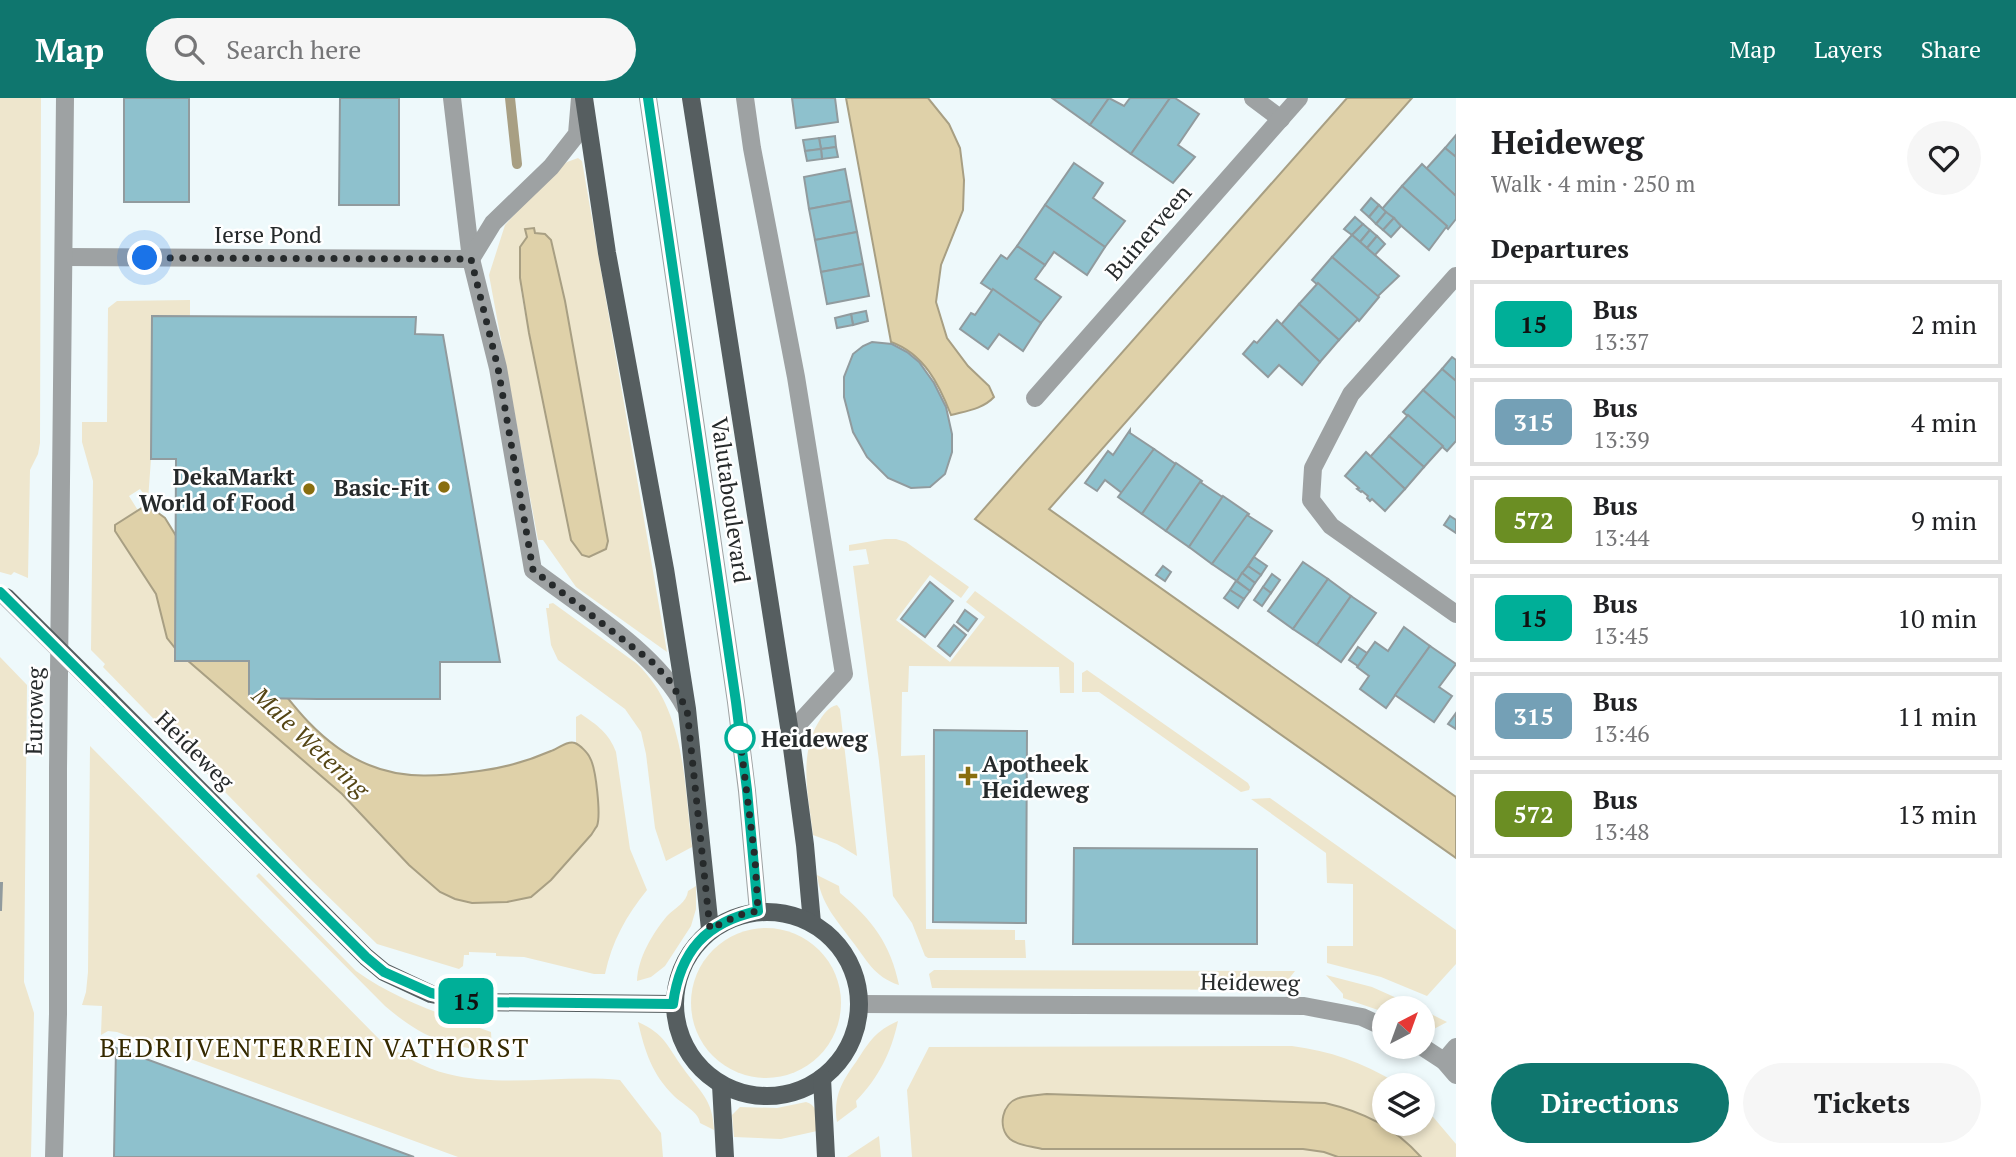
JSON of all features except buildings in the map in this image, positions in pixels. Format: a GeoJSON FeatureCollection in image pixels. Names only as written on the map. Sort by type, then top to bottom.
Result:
{"type":"FeatureCollection","features":[{"type":"Feature","properties":{"kind":"main road"},"geometry":{"type":"LineString","coordinates":[[582,98],[687,709],[710,929]]}},
{"type":"Feature","properties":{"kind":"main road","name":"Valutaboulevard"},"geometry":{"type":"LineString","coordinates":[[691,98],[790,733],[812,923]]}},
{"type":"Feature","properties":{"kind":"main road","name":"Heideweg"},"geometry":{"type":"LineString","coordinates":[[3,594],[384,972],[431,993],[471,1002],[673,1004]]}},
{"type":"Feature","properties":{"kind":"main road"},"geometry":{"type":"LineString","coordinates":[[758,911],[789,915],[812,923],[832,938],[848,957],[857,981],[860,1004],[856,1030],[846,1053],[822,1078],[788,1095],[765,1097],[742,1093],[722,1085],[702,1070],[688,1052],[678,1031],[673,1004],[676,984],[684,963],[694,946],[710,929],[739,915],[758,911]]}},
{"type":"Feature","properties":{"kind":"main road"},"geometry":{"type":"LineString","coordinates":[[822,1078],[827,1157]]}},
{"type":"Feature","properties":{"kind":"main road"},"geometry":{"type":"LineString","coordinates":[[722,1085],[725,1157]]}},
{"type":"Feature","properties":{"kind":"street","name":"Euroweg"},"geometry":{"type":"LineString","coordinates":[[54,1157],[58,1014],[65,98]]}},
{"type":"Feature","properties":{"kind":"street"},"geometry":{"type":"LineString","coordinates":[[452,98],[471,259],[498,368],[533,570],[652,662],[669,680],[687,709]]}},
{"type":"Feature","properties":{"kind":"street"},"geometry":{"type":"LineString","coordinates":[[471,259],[493,223],[551,167],[577,134],[582,98]]}},
{"type":"Feature","properties":{"kind":"street","name":"Valutaboulevard"},"geometry":{"type":"LineString","coordinates":[[648,98],[736,702],[758,911]]}},
{"type":"Feature","properties":{"kind":"street"},"geometry":{"type":"LineString","coordinates":[[745,98],[752,148],[799,390],[844,674],[790,733]]}},
{"type":"Feature","properties":{"kind":"street"},"geometry":{"type":"LineString","coordinates":[[1253,98],[1280,118]]}},
{"type":"Feature","properties":{"kind":"street","name":"Buinerveen"},"geometry":{"type":"LineString","coordinates":[[1035,398],[1299,98]]}},
{"type":"Feature","properties":{"kind":"street","name":"Ierse Pond"},"geometry":{"type":"LineString","coordinates":[[64,257],[471,259]]}},
{"type":"Feature","properties":{"kind":"street"},"geometry":{"type":"LineString","coordinates":[[1456,276],[1351,394],[1314,468],[1311,500],[1331,526],[1456,614]]}},
{"type":"Feature","properties":{"kind":"street","name":"Heideweg"},"geometry":{"type":"LineString","coordinates":[[860,1004],[1304,1006],[1362,1017],[1372,1022]]}},
{"type":"Feature","properties":{"kind":"street"},"geometry":{"type":"LineString","coordinates":[[1444,1061],[1456,1047]]}},
{"type":"Feature","properties":{"kind":"street"},"geometry":{"type":"LineString","coordinates":[[1435,1055],[1456,1075]]}},
{"type":"Feature","properties":{"kind":"shaded area"},"geometry":{"type":"Polygon","coordinates":[[[0,98],[41,98],[40,443],[30,470],[28,578],[14,572],[11,575],[0,572],[0,98]]]}},
{"type":"Feature","properties":{"kind":"shaded area"},"geometry":{"type":"Polygon","coordinates":[[[578,158],[582,161],[667,652],[576,587],[543,540],[538,540],[489,275],[505,225],[551,174],[567,162],[578,158]],[[542,233],[527,237],[522,245],[520,282],[529,333],[551,240],[542,233]]]}},
{"type":"Feature","properties":{"kind":"shaded area"},"geometry":{"type":"Polygon","coordinates":[[[190,300],[190,316],[152,316],[151,459],[148,500],[140,489],[129,496],[139,512],[116,525],[156,594],[179,653],[342,794],[381,837],[531,897],[551,880],[597,826],[598,792],[593,765],[588,755],[576,743],[576,717],[581,714],[592,722],[606,735],[616,752],[630,849],[647,890],[621,929],[605,974],[594,974],[524,957],[469,952],[469,955],[464,955],[463,966],[459,969],[377,944],[103,667],[105,664],[91,650],[93,481],[82,442],[82,422],[107,422],[108,308],[117,301],[190,300]]]}},
{"type":"Feature","properties":{"kind":"shaded area"},"geometry":{"type":"Polygon","coordinates":[[[885,539],[906,542],[969,587],[961,598],[930,575],[896,620],[950,662],[985,617],[966,602],[975,591],[1074,663],[1074,693],[1060,693],[1059,667],[909,666],[908,692],[902,692],[901,756],[925,755],[926,929],[1015,930],[1015,940],[1025,940],[1026,958],[928,958],[912,923],[893,896],[879,761],[853,566],[869,564],[866,549],[849,551],[849,545],[885,539]]]}},
{"type":"Feature","properties":{"kind":"shaded area"},"geometry":{"type":"Polygon","coordinates":[[[553,603],[636,663],[665,702],[680,749],[692,847],[666,861],[655,828],[641,732],[625,709],[558,660],[551,645],[546,608],[553,603]]]}},
{"type":"Feature","properties":{"kind":"shaded area"},"geometry":{"type":"Polygon","coordinates":[[[0,657],[27,685],[24,982],[34,1013],[31,1157],[0,1157],[0,657]]]}},
{"type":"Feature","properties":{"kind":"shaded area"},"geometry":{"type":"Polygon","coordinates":[[[1087,670],[1248,783],[1249,790],[1241,792],[1099,692],[1082,692],[1082,673],[1087,670]]]}},
{"type":"Feature","properties":{"kind":"shaded area"},"geometry":{"type":"Polygon","coordinates":[[[837,705],[840,709],[857,856],[837,844],[813,835],[806,778],[808,750],[820,720],[828,709],[837,705]]]}},
{"type":"Feature","properties":{"kind":"shaded area"},"geometry":{"type":"Polygon","coordinates":[[[90,746],[381,1041],[430,1068],[469,1078],[620,1080],[661,1133],[663,1157],[458,1157],[117,1032],[108,1031],[101,1035],[102,1006],[82,1005],[88,972],[90,746]]]}},
{"type":"Feature","properties":{"kind":"shaded area"},"geometry":{"type":"Polygon","coordinates":[[[1270,798],[1456,930],[1456,964],[1427,996],[1381,977],[1327,963],[1327,946],[1353,946],[1353,884],[1327,883],[1326,853],[1251,799],[1270,798]]]}},
{"type":"Feature","properties":{"kind":"shaded area"},"geometry":{"type":"Polygon","coordinates":[[[259,873],[356,971],[404,999],[491,1032],[492,1051],[447,1043],[422,1032],[398,1016],[256,876],[259,873]]]}},
{"type":"Feature","properties":{"kind":"shaded area"},"geometry":{"type":"Polygon","coordinates":[[[817,875],[839,886],[840,893],[871,923],[891,957],[899,985],[877,973],[867,961],[830,911],[817,875]]]}},
{"type":"Feature","properties":{"kind":"shaded area"},"geometry":{"type":"Polygon","coordinates":[[[696,886],[696,909],[691,926],[665,966],[651,977],[637,981],[640,964],[651,938],[667,916],[683,902],[688,891],[696,886]]]}},
{"type":"Feature","properties":{"kind":"shaded area"},"geometry":{"type":"Polygon","coordinates":[[[766,928],[795,934],[819,950],[835,974],[841,1003],[835,1032],[819,1056],[795,1072],[766,1078],[737,1072],[713,1056],[697,1032],[691,1003],[697,974],[713,950],[737,934],[766,928]]]}},
{"type":"Feature","properties":{"kind":"shaded area"},"geometry":{"type":"Polygon","coordinates":[[[934,970],[1295,971],[1280,990],[932,988],[929,974],[934,970]]]}},
{"type":"Feature","properties":{"kind":"shaded area"},"geometry":{"type":"Polygon","coordinates":[[[1326,975],[1372,987],[1392,996],[1372,996],[1372,1008],[1343,998],[1343,994],[1326,975]]]}},
{"type":"Feature","properties":{"kind":"shaded area"},"geometry":{"type":"Polygon","coordinates":[[[1435,1016],[1447,1022],[1435,1028],[1435,1016]]]}},
{"type":"Feature","properties":{"kind":"shaded area"},"geometry":{"type":"Polygon","coordinates":[[[898,1021],[892,1044],[878,1074],[856,1101],[857,1107],[837,1122],[836,1105],[847,1076],[873,1038],[898,1021]]]}},
{"type":"Feature","properties":{"kind":"shaded area"},"geometry":{"type":"Polygon","coordinates":[[[638,1022],[665,1041],[704,1096],[711,1110],[714,1130],[700,1123],[693,1112],[674,1096],[660,1079],[647,1053],[638,1022]]]}},
{"type":"Feature","properties":{"kind":"shaded area"},"geometry":{"type":"Polygon","coordinates":[[[1292,1046],[1345,1058],[1378,1073],[1372,1073],[1372,1124],[1325,1103],[1047,1094],[1017,1144],[1042,1149],[1303,1149],[1338,1157],[912,1157],[907,1090],[929,1047],[1292,1046]]]}},
{"type":"Feature","properties":{"kind":"shaded area"},"geometry":{"type":"Polygon","coordinates":[[[806,1102],[815,1110],[817,1131],[781,1139],[734,1137],[732,1115],[740,1107],[777,1108],[806,1102]]]}},
{"type":"Feature","properties":{"kind":"shaded area"},"geometry":{"type":"Polygon","coordinates":[[[1435,1119],[1456,1144],[1456,1157],[1421,1157],[1400,1136],[1435,1136],[1435,1119]]]}},
{"type":"Feature","properties":{"kind":"shaded area"},"geometry":{"type":"Polygon","coordinates":[[[879,1136],[881,1157],[847,1157],[879,1136]]]}},
{"type":"Feature","properties":{"kind":"water"},"geometry":{"type":"Polygon","coordinates":[[[846,98],[928,98],[949,124],[960,148],[964,180],[963,210],[941,265],[936,302],[947,338],[968,366],[989,386],[994,397],[980,407],[951,415],[929,371],[913,354],[891,342],[846,98]]]}},
{"type":"Feature","properties":{"kind":"water"},"geometry":{"type":"Polygon","coordinates":[[[1347,98],[1412,98],[1049,509],[1456,797],[1456,858],[975,519],[1347,98]]]}},
{"type":"Feature","properties":{"kind":"water"},"geometry":{"type":"Polygon","coordinates":[[[534,228],[535,233],[545,234],[551,240],[565,301],[608,541],[606,549],[589,557],[582,555],[571,540],[529,333],[520,278],[520,247],[527,237],[525,229],[534,228]]]}},
{"type":"Feature","properties":{"kind":"water","name":"Male Wetering"},"geometry":{"type":"Polygon","coordinates":[[[148,504],[154,513],[157,512],[165,518],[220,605],[279,688],[319,733],[334,745],[382,770],[423,776],[497,768],[575,743],[588,754],[594,771],[598,820],[592,834],[551,880],[531,897],[507,902],[472,903],[440,892],[409,865],[342,794],[179,653],[167,638],[156,594],[115,531],[115,525],[148,504]]]}},
{"type":"Feature","properties":{"kind":"water"},"geometry":{"type":"Polygon","coordinates":[[[1047,1094],[1325,1103],[1372,1119],[1372,1136],[1399,1136],[1421,1157],[1338,1157],[1303,1149],[1042,1149],[1013,1141],[1006,1134],[1003,1122],[1005,1110],[1013,1101],[1022,1097],[1047,1094]]]}},
{"type":"Feature","properties":{"kind":"waterway"},"geometry":{"type":"LineString","coordinates":[[510,98],[517,164]]}},
{"type":"Feature","properties":{"kind":"bus line","name":"15"},"geometry":{"type":"LineString","coordinates":[[0,592],[384,972],[431,993],[471,1002],[673,1004],[676,984],[694,946],[719,923],[758,911],[755,859],[736,702],[648,98]]}},
{"type":"Feature","properties":{"kind":"place","name":"Basic-Fit"},"geometry":{"type":"Point","coordinates":[444,487]}},
{"type":"Feature","properties":{"kind":"place","name":"DekaMarkt World of Food"},"geometry":{"type":"Point","coordinates":[309,489]}},
{"type":"Feature","properties":{"kind":"place","name":"Heideweg"},"geometry":{"type":"Point","coordinates":[740,738]}},
{"type":"Feature","properties":{"kind":"place","name":"Apotheek Heideweg"},"geometry":{"type":"Point","coordinates":[968,776]}},
{"type":"Feature","properties":{"kind":"district","name":"BEDRIJVENTERREIN VATHORST"},"geometry":{"type":"Point","coordinates":[315,1047]}},
{"type":"Feature","properties":{"kind":"route"},"geometry":{"type":"LineString","coordinates":[[145,258],[471,259],[498,368],[533,570],[652,662],[669,680],[687,709],[710,929],[739,915],[758,911],[755,859],[740,738]]}}]}
